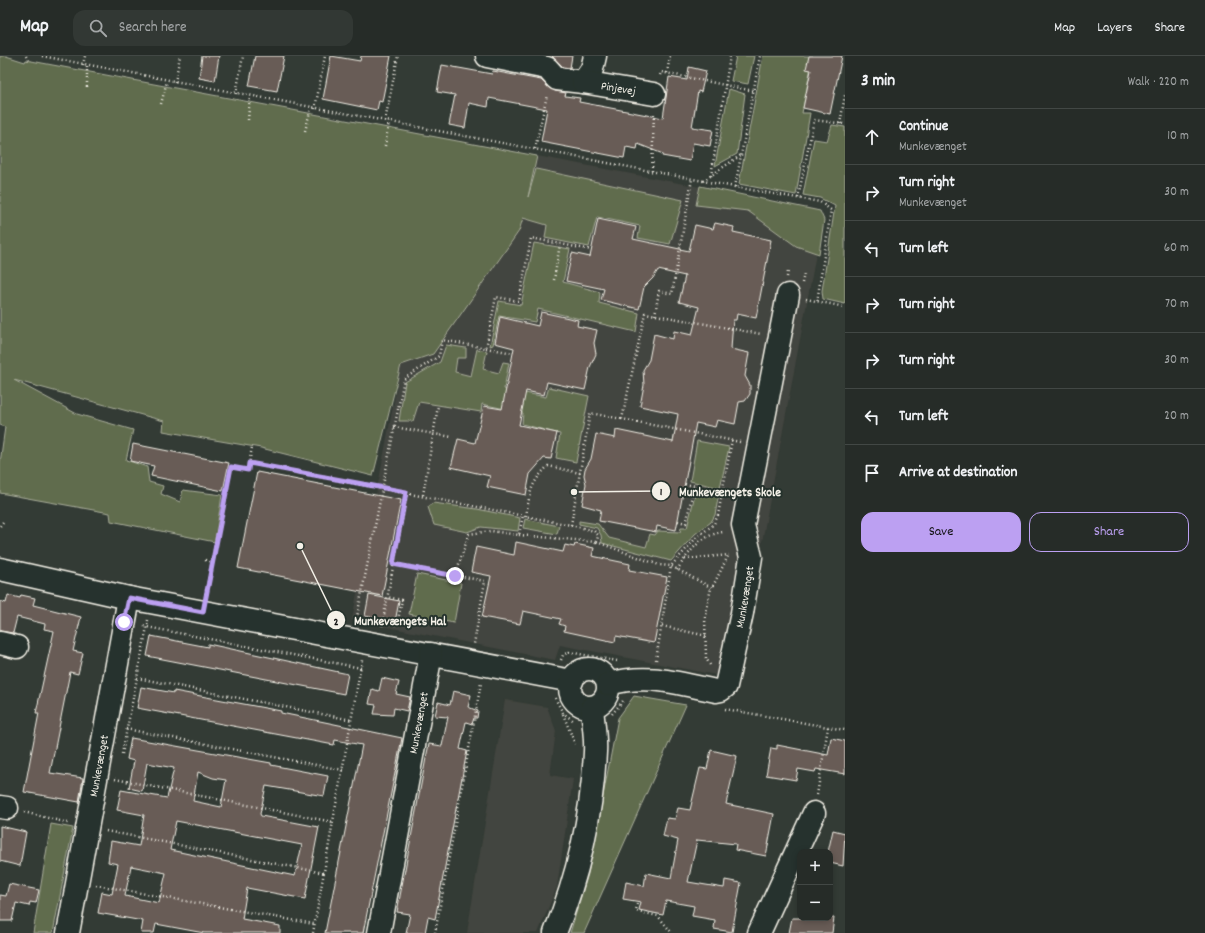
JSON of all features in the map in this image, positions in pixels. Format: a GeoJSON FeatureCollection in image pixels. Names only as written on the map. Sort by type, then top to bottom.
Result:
{"type":"FeatureCollection","features":[{"type":"Feature","properties":{"kind":"street","name":"Pinjevej"},"geometry":{"type":"LineString","coordinates":[[487,56],[547,68],[557,79],[654,94]]}},
{"type":"Feature","properties":{"kind":"street","name":"Pinjevej"},"geometry":{"type":"LineString","coordinates":[[583,82],[592,69],[595,56]]}},
{"type":"Feature","properties":{"kind":"street","name":"Munkevænget"},"geometry":{"type":"LineString","coordinates":[[724,688],[726,686],[742,613],[751,557],[743,525],[788,295]]}},
{"type":"Feature","properties":{"kind":"street"},"geometry":{"type":"LineString","coordinates":[[0,569],[127,606],[203,612],[431,654],[476,671],[572,681]]}},
{"type":"Feature","properties":{"kind":"street","name":"Munkevænget"},"geometry":{"type":"LineString","coordinates":[[68,933],[127,606]]}},
{"type":"Feature","properties":{"kind":"street","name":"Munkevænget"},"geometry":{"type":"LineString","coordinates":[[380,933],[431,654]]}},
{"type":"Feature","properties":{"kind":"street"},"geometry":{"type":"LineString","coordinates":[[591,669],[602,674],[608,684],[607,696],[603,701],[592,707],[579,704],[575,700],[570,688],[572,681],[579,672],[591,669]]}},
{"type":"Feature","properties":{"kind":"street"},"geometry":{"type":"LineString","coordinates":[[608,684],[632,678],[653,679],[716,691],[724,688]]}},
{"type":"Feature","properties":{"kind":"street"},"geometry":{"type":"LineString","coordinates":[[555,933],[578,865],[587,817],[595,751],[592,707]]}},
{"type":"Feature","properties":{"kind":"street"},"geometry":{"type":"LineString","coordinates":[[759,933],[814,813]]}},
{"type":"Feature","properties":{"kind":"path"},"geometry":{"type":"LineString","coordinates":[[26,56],[28,60]]}},
{"type":"Feature","properties":{"kind":"path"},"geometry":{"type":"LineString","coordinates":[[42,56],[87,66],[652,171],[735,188],[820,202],[827,205],[831,210],[817,302],[845,307]]}},
{"type":"Feature","properties":{"kind":"path"},"geometry":{"type":"LineString","coordinates":[[83,65],[85,56]]}},
{"type":"Feature","properties":{"kind":"path"},"geometry":{"type":"LineString","coordinates":[[175,82],[180,56]]}},
{"type":"Feature","properties":{"kind":"path"},"geometry":{"type":"LineString","coordinates":[[236,94],[243,56]]}},
{"type":"Feature","properties":{"kind":"path"},"geometry":{"type":"LineString","coordinates":[[315,108],[325,56]]}},
{"type":"Feature","properties":{"kind":"path"},"geometry":{"type":"LineString","coordinates":[[385,121],[398,56]]}},
{"type":"Feature","properties":{"kind":"path"},"geometry":{"type":"LineString","coordinates":[[667,73],[670,56]]}},
{"type":"Feature","properties":{"kind":"path"},"geometry":{"type":"LineString","coordinates":[[711,176],[730,56]]}},
{"type":"Feature","properties":{"kind":"path"},"geometry":{"type":"LineString","coordinates":[[735,188],[760,56]]}},
{"type":"Feature","properties":{"kind":"path"},"geometry":{"type":"LineString","coordinates":[[87,66],[87,89]]}},
{"type":"Feature","properties":{"kind":"path"},"geometry":{"type":"LineString","coordinates":[[652,171],[654,94],[661,72],[754,91]]}},
{"type":"Feature","properties":{"kind":"path"},"geometry":{"type":"LineString","coordinates":[[535,149],[552,73]]}},
{"type":"Feature","properties":{"kind":"path"},"geometry":{"type":"LineString","coordinates":[[161,104],[167,81]]}},
{"type":"Feature","properties":{"kind":"path"},"geometry":{"type":"LineString","coordinates":[[840,124],[845,95]]}},
{"type":"Feature","properties":{"kind":"path"},"geometry":{"type":"LineString","coordinates":[[248,120],[250,96]]}},
{"type":"Feature","properties":{"kind":"path"},"geometry":{"type":"LineString","coordinates":[[305,131],[311,108]]}},
{"type":"Feature","properties":{"kind":"path"},"geometry":{"type":"LineString","coordinates":[[798,198],[814,120],[845,124]]}},
{"type":"Feature","properties":{"kind":"path"},"geometry":{"type":"LineString","coordinates":[[385,146],[389,122]]}},
{"type":"Feature","properties":{"kind":"path"},"geometry":{"type":"LineString","coordinates":[[703,181],[742,155]]}},
{"type":"Feature","properties":{"kind":"path"},"geometry":{"type":"LineString","coordinates":[[655,315],[658,291],[672,294],[692,179]]}},
{"type":"Feature","properties":{"kind":"path"},"geometry":{"type":"LineString","coordinates":[[486,348],[496,297],[519,301],[531,238],[591,250]]}},
{"type":"Feature","properties":{"kind":"path"},"geometry":{"type":"LineString","coordinates":[[554,280],[560,244]]}},
{"type":"Feature","properties":{"kind":"path"},"geometry":{"type":"LineString","coordinates":[[622,419],[645,313],[780,338]]}},
{"type":"Feature","properties":{"kind":"path"},"geometry":{"type":"LineString","coordinates":[[313,933],[361,668],[382,488],[404,379],[439,356],[442,340],[513,353]]}},
{"type":"Feature","properties":{"kind":"path"},"geometry":{"type":"LineString","coordinates":[[423,495],[438,406]]}},
{"type":"Feature","properties":{"kind":"path"},"geometry":{"type":"LineString","coordinates":[[571,525],[590,413],[759,445]]}},
{"type":"Feature","properties":{"kind":"path"},"geometry":{"type":"LineString","coordinates":[[394,427],[452,437]]}},
{"type":"Feature","properties":{"kind":"path"},"geometry":{"type":"LineString","coordinates":[[653,679],[671,566],[696,538],[714,524],[718,515],[732,440]]}},
{"type":"Feature","properties":{"kind":"path"},"geometry":{"type":"LineString","coordinates":[[203,612],[231,467],[248,470],[252,446]]}},
{"type":"Feature","properties":{"kind":"path"},"geometry":{"type":"LineString","coordinates":[[249,463],[423,495],[571,525],[594,531],[598,535],[597,542]]}},
{"type":"Feature","properties":{"kind":"path"},"geometry":{"type":"LineString","coordinates":[[520,535],[530,490],[536,477],[548,466],[580,473]]}},
{"type":"Feature","properties":{"kind":"path"},"geometry":{"type":"LineString","coordinates":[[685,484],[723,491]]}},
{"type":"Feature","properties":{"kind":"path"},"geometry":{"type":"LineString","coordinates":[[678,521],[686,523],[694,486]]}},
{"type":"Feature","properties":{"kind":"path"},"geometry":{"type":"LineString","coordinates":[[365,642],[383,621],[406,492]]}},
{"type":"Feature","properties":{"kind":"path"},"geometry":{"type":"LineString","coordinates":[[0,526],[3,522]]}},
{"type":"Feature","properties":{"kind":"path"},"geometry":{"type":"LineString","coordinates":[[455,576],[469,534],[490,531],[597,542],[658,565],[671,566],[712,588]]}},
{"type":"Feature","properties":{"kind":"path"},"geometry":{"type":"LineString","coordinates":[[677,570],[684,559],[704,537],[719,532],[726,532],[729,536]]}},
{"type":"Feature","properties":{"kind":"path"},"geometry":{"type":"LineString","coordinates":[[724,688],[706,658],[707,636],[705,616],[712,588],[730,548]]}},
{"type":"Feature","properties":{"kind":"path"},"geometry":{"type":"LineString","coordinates":[[684,559],[728,555]]}},
{"type":"Feature","properties":{"kind":"path"},"geometry":{"type":"LineString","coordinates":[[205,560],[212,562]]}},
{"type":"Feature","properties":{"kind":"path"},"geometry":{"type":"LineString","coordinates":[[393,564],[485,581],[476,671],[435,933]]}},
{"type":"Feature","properties":{"kind":"path"},"geometry":{"type":"LineString","coordinates":[[383,621],[398,625],[402,600],[387,597]]}},
{"type":"Feature","properties":{"kind":"path"},"geometry":{"type":"LineString","coordinates":[[127,606],[148,618],[147,627],[361,668]]}},
{"type":"Feature","properties":{"kind":"path"},"geometry":{"type":"LineString","coordinates":[[662,626],[707,636]]}},
{"type":"Feature","properties":{"kind":"path"},"geometry":{"type":"LineString","coordinates":[[115,674],[352,720]]}},
{"type":"Feature","properties":{"kind":"path"},"geometry":{"type":"LineString","coordinates":[[106,726],[343,770]]}},
{"type":"Feature","properties":{"kind":"path"},"geometry":{"type":"LineString","coordinates":[[814,813],[828,727]]}},
{"type":"Feature","properties":{"kind":"path"},"geometry":{"type":"LineString","coordinates":[[97,776],[333,822]]}},
{"type":"Feature","properties":{"kind":"path"},"geometry":{"type":"LineString","coordinates":[[4,808],[87,827],[324,873]]}},
{"type":"Feature","properties":{"kind":"path"},"geometry":{"type":"LineString","coordinates":[[77,881],[314,924]]}},
{"type":"Feature","properties":{"kind":"path"},"geometry":{"type":"LineString","coordinates":[[637,904],[636,911],[658,916],[672,933]]}},
{"type":"Feature","properties":{"kind":"shaded area"},"geometry":{"type":"Polygon","coordinates":[[[537,156],[815,209],[822,222],[737,675],[717,675],[560,645],[555,660],[352,620],[401,365],[433,354],[519,231],[537,156]]]}},
{"type":"Feature","properties":{"kind":"shaded area"},"geometry":{"type":"Polygon","coordinates":[[[505,700],[547,707],[556,731],[550,775],[573,779],[557,887],[538,933],[467,933],[505,700]]]}},
{"type":"Feature","properties":{"kind":"green space"},"geometry":{"type":"Polygon","coordinates":[[[0,56],[6,56],[25,62],[26,60],[537,156],[528,197],[536,169],[683,200],[670,244],[638,238],[640,226],[597,217],[589,247],[545,238],[547,225],[523,218],[519,231],[433,354],[401,365],[373,476],[261,448],[163,431],[164,421],[14,380],[77,414],[133,430],[126,460],[147,467],[149,482],[163,486],[161,494],[180,502],[183,490],[222,495],[215,542],[111,521],[110,513],[0,493],[0,463],[5,427],[0,425],[0,56]]]}},
{"type":"Feature","properties":{"kind":"green space"},"geometry":{"type":"Polygon","coordinates":[[[736,56],[754,56],[748,84],[731,81],[736,56]]]}},
{"type":"Feature","properties":{"kind":"green space"},"geometry":{"type":"Polygon","coordinates":[[[763,56],[813,56],[802,113],[810,113],[796,195],[739,184],[763,56]]]}},
{"type":"Feature","properties":{"kind":"green space"},"geometry":{"type":"Polygon","coordinates":[[[729,89],[745,94],[737,154],[715,166],[729,89]]]}},
{"type":"Feature","properties":{"kind":"green space"},"geometry":{"type":"Polygon","coordinates":[[[832,125],[845,127],[845,304],[823,299],[822,291],[835,206],[820,198],[803,195],[814,139],[827,141],[832,125]]]}},
{"type":"Feature","properties":{"kind":"green space"},"geometry":{"type":"Polygon","coordinates":[[[700,186],[820,211],[824,220],[819,254],[796,246],[748,211],[696,205],[700,186]]]}},
{"type":"Feature","properties":{"kind":"green space"},"geometry":{"type":"Polygon","coordinates":[[[534,243],[570,249],[563,282],[600,292],[599,303],[639,313],[636,332],[538,309],[535,322],[499,316],[493,345],[490,346],[499,301],[521,305],[534,243]]]}},
{"type":"Feature","properties":{"kind":"green space"},"geometry":{"type":"Polygon","coordinates":[[[446,345],[466,348],[466,358],[457,358],[455,372],[471,376],[477,349],[487,351],[483,369],[499,373],[503,362],[509,363],[504,389],[546,397],[549,387],[589,396],[576,462],[556,458],[560,434],[522,424],[523,413],[482,404],[481,412],[419,402],[413,421],[399,421],[405,382],[440,362],[446,345]]]}},
{"type":"Feature","properties":{"kind":"green space"},"geometry":{"type":"Polygon","coordinates":[[[697,441],[729,447],[720,488],[690,481],[697,441]]]}},
{"type":"Feature","properties":{"kind":"green space"},"geometry":{"type":"Polygon","coordinates":[[[696,490],[719,493],[715,515],[711,522],[695,534],[671,561],[602,543],[601,535],[597,528],[579,524],[579,521],[598,524],[609,538],[646,547],[650,534],[655,535],[658,531],[680,532],[681,528],[687,528],[696,490]]]}},
{"type":"Feature","properties":{"kind":"green space"},"geometry":{"type":"Polygon","coordinates":[[[433,503],[477,509],[520,518],[518,531],[481,527],[467,532],[434,525],[428,507],[433,503]]]}},
{"type":"Feature","properties":{"kind":"green space"},"geometry":{"type":"Polygon","coordinates":[[[525,519],[559,526],[557,534],[523,528],[525,519]]]}},
{"type":"Feature","properties":{"kind":"green space"},"geometry":{"type":"Polygon","coordinates":[[[417,574],[461,583],[454,623],[409,614],[417,574]]]}},
{"type":"Feature","properties":{"kind":"green space"},"geometry":{"type":"Polygon","coordinates":[[[634,696],[686,705],[584,933],[570,933],[588,874],[618,718],[634,696]]]}},
{"type":"Feature","properties":{"kind":"green space"},"geometry":{"type":"Polygon","coordinates":[[[51,824],[73,828],[53,933],[33,933],[51,824]]]}},
{"type":"Feature","properties":{"kind":"building"},"geometry":{"type":"Polygon","coordinates":[[[202,56],[219,56],[215,81],[199,78],[202,56]]]}},
{"type":"Feature","properties":{"kind":"building"},"geometry":{"type":"Polygon","coordinates":[[[255,56],[284,56],[277,91],[249,86],[255,56]]]}},
{"type":"Feature","properties":{"kind":"building"},"geometry":{"type":"Polygon","coordinates":[[[331,56],[360,61],[361,56],[391,56],[382,102],[379,101],[377,110],[323,99],[331,56]]]}},
{"type":"Feature","properties":{"kind":"building"},"geometry":{"type":"Polygon","coordinates":[[[552,56],[572,56],[570,68],[563,67],[552,56]]]}},
{"type":"Feature","properties":{"kind":"building"},"geometry":{"type":"Polygon","coordinates":[[[809,56],[842,56],[830,114],[803,108],[811,70],[806,69],[809,56]]]}},
{"type":"Feature","properties":{"kind":"building"},"geometry":{"type":"Polygon","coordinates":[[[442,65],[492,74],[493,71],[541,80],[555,91],[566,93],[565,96],[580,98],[579,102],[663,118],[669,77],[687,80],[689,67],[706,71],[701,92],[698,91],[692,127],[713,130],[710,146],[693,143],[690,161],[662,156],[663,154],[638,144],[637,149],[626,147],[624,158],[541,142],[547,109],[489,98],[488,107],[469,103],[465,128],[449,125],[455,95],[437,92],[442,65]]]}},
{"type":"Feature","properties":{"kind":"building"},"geometry":{"type":"Polygon","coordinates":[[[598,219],[636,227],[633,239],[689,251],[695,225],[713,229],[715,223],[734,227],[733,232],[771,240],[756,318],[737,314],[736,320],[733,320],[731,349],[749,353],[745,376],[750,385],[750,394],[745,401],[739,402],[735,424],[717,420],[715,427],[696,423],[676,530],[657,526],[656,532],[599,521],[601,510],[582,505],[586,484],[584,475],[585,469],[591,459],[596,434],[615,438],[616,430],[673,442],[678,414],[640,406],[644,385],[643,370],[649,360],[654,334],[673,339],[674,331],[692,335],[699,307],[679,302],[685,276],[658,270],[653,278],[644,287],[639,309],[601,300],[604,289],[566,281],[572,253],[590,257],[598,219]]]}},
{"type":"Feature","properties":{"kind":"building"},"geometry":{"type":"Polygon","coordinates":[[[541,312],[578,320],[577,326],[597,330],[594,343],[596,354],[590,367],[585,390],[547,382],[544,395],[526,391],[519,425],[557,433],[551,459],[544,458],[530,474],[526,495],[487,487],[490,476],[451,467],[458,439],[475,443],[484,406],[502,409],[514,348],[495,343],[500,317],[538,326],[541,312]]]}},
{"type":"Feature","properties":{"kind":"building"},"geometry":{"type":"Polygon","coordinates":[[[133,444],[229,463],[223,491],[151,476],[154,466],[130,461],[133,444]]]}},
{"type":"Feature","properties":{"kind":"building"},"geometry":{"type":"Polygon","coordinates":[[[257,472],[401,500],[382,596],[238,568],[257,472]]]}},
{"type":"Feature","properties":{"kind":"building"},"geometry":{"type":"Polygon","coordinates":[[[516,542],[563,552],[565,545],[574,547],[575,544],[594,548],[592,556],[630,564],[629,570],[667,577],[654,643],[616,636],[615,642],[564,631],[565,626],[559,624],[561,619],[523,611],[520,624],[482,617],[491,576],[471,572],[476,547],[514,555],[516,542]]]}},
{"type":"Feature","properties":{"kind":"building"},"geometry":{"type":"Polygon","coordinates":[[[8,595],[20,598],[21,595],[35,598],[33,605],[81,617],[73,651],[83,653],[78,674],[70,672],[50,773],[83,778],[79,802],[24,792],[39,713],[36,713],[54,631],[44,629],[45,624],[17,617],[13,633],[0,631],[0,601],[6,603],[8,595]]]}},
{"type":"Feature","properties":{"kind":"building"},"geometry":{"type":"Polygon","coordinates":[[[369,595],[399,601],[395,622],[365,616],[369,595]]]}},
{"type":"Feature","properties":{"kind":"building"},"geometry":{"type":"Polygon","coordinates":[[[151,636],[208,647],[208,644],[348,674],[344,694],[147,656],[151,636]]]}},
{"type":"Feature","properties":{"kind":"building"},"geometry":{"type":"Polygon","coordinates":[[[382,678],[399,682],[396,694],[410,697],[407,711],[394,708],[393,715],[374,714],[376,705],[369,704],[372,689],[379,691],[382,678]]]}},
{"type":"Feature","properties":{"kind":"building"},"geometry":{"type":"Polygon","coordinates":[[[141,687],[174,693],[174,691],[281,711],[281,713],[402,738],[363,933],[325,933],[362,745],[335,740],[334,745],[137,708],[141,687]]]}},
{"type":"Feature","properties":{"kind":"building"},"geometry":{"type":"Polygon","coordinates":[[[453,691],[471,695],[468,707],[478,711],[477,718],[474,718],[472,724],[466,722],[460,749],[467,751],[435,919],[428,917],[425,933],[406,933],[410,914],[397,912],[426,758],[429,744],[442,746],[448,717],[435,716],[438,702],[450,705],[453,691]]]}},
{"type":"Feature","properties":{"kind":"building"},"geometry":{"type":"Polygon","coordinates":[[[131,738],[271,763],[271,765],[328,776],[324,796],[266,786],[260,814],[261,816],[319,827],[305,899],[247,888],[242,919],[280,926],[280,933],[204,933],[156,924],[154,933],[141,933],[143,921],[98,913],[102,892],[112,894],[118,864],[108,862],[111,841],[139,846],[144,815],[117,810],[121,790],[167,798],[174,768],[147,763],[142,791],[129,788],[134,761],[127,759],[131,738]],[[198,772],[193,801],[221,807],[226,780],[213,778],[198,772]],[[176,821],[170,850],[295,876],[302,845],[176,821]],[[131,866],[125,896],[159,903],[166,873],[131,866]]]}},
{"type":"Feature","properties":{"kind":"building"},"geometry":{"type":"Polygon","coordinates":[[[831,738],[845,741],[845,774],[816,769],[815,772],[798,769],[796,780],[766,775],[771,748],[777,749],[777,745],[828,755],[831,738]]]}},
{"type":"Feature","properties":{"kind":"building"},"geometry":{"type":"Polygon","coordinates":[[[711,750],[737,756],[726,804],[774,814],[766,856],[735,850],[736,844],[697,840],[688,882],[724,888],[725,880],[741,883],[732,932],[714,929],[715,920],[692,916],[694,906],[666,901],[663,915],[639,910],[641,902],[623,899],[626,882],[644,886],[646,873],[671,878],[678,840],[663,836],[667,818],[675,819],[678,808],[690,810],[700,768],[707,769],[711,750]]]}},
{"type":"Feature","properties":{"kind":"building"},"geometry":{"type":"Polygon","coordinates":[[[0,826],[26,832],[20,866],[0,861],[0,826]]]}},
{"type":"Feature","properties":{"kind":"building"},"geometry":{"type":"Polygon","coordinates":[[[833,830],[845,833],[843,866],[833,864],[833,849],[829,849],[833,830]]]}},
{"type":"Feature","properties":{"kind":"building"},"geometry":{"type":"Polygon","coordinates":[[[9,884],[39,890],[36,903],[30,902],[29,906],[16,903],[12,921],[0,921],[0,895],[6,896],[9,884]]]}},
{"type":"Feature","properties":{"kind":"building"},"geometry":{"type":"Polygon","coordinates":[[[792,918],[797,918],[797,921],[833,921],[834,918],[832,933],[789,933],[792,918]]]}},
{"type":"Feature","properties":{"kind":"place","name":"Munkevængets Skole"},"geometry":{"type":"Point","coordinates":[574,492]}},
{"type":"Feature","properties":{"kind":"place","name":"Munkevængets Hal"},"geometry":{"type":"Point","coordinates":[300,546]}},
{"type":"Feature","properties":{"kind":"route"},"geometry":{"type":"LineString","coordinates":[[124,622],[129,598],[203,612],[231,467],[248,470],[249,463],[406,492],[393,564],[455,576]]}}]}
